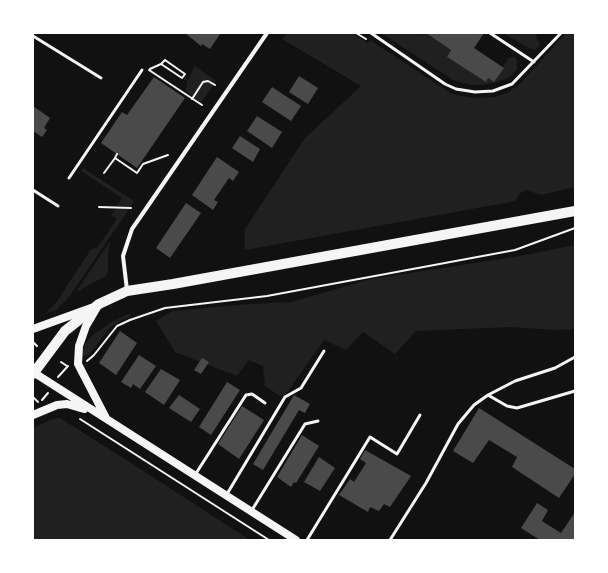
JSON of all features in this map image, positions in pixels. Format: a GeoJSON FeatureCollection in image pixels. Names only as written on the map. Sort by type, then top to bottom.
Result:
{"type":"FeatureCollection","features":[{"type":"Feature","properties":{"kind":"main road"},"geometry":{"type":"LineString","coordinates":[[33,329],[99,304],[127,291],[575,211]]}},
{"type":"Feature","properties":{"kind":"main road"},"geometry":{"type":"LineString","coordinates":[[99,304],[65,331],[33,373],[296,540]]}},
{"type":"Feature","properties":{"kind":"main road"},"geometry":{"type":"LineString","coordinates":[[99,304],[82,336],[78,355],[78,364],[107,419]]}},
{"type":"Feature","properties":{"kind":"main road"},"geometry":{"type":"LineString","coordinates":[[33,414],[57,405],[67,404],[80,407],[107,419]]}},
{"type":"Feature","properties":{"kind":"street"},"geometry":{"type":"LineString","coordinates":[[127,291],[123,256],[132,229],[266,33]]}},
{"type":"Feature","properties":{"kind":"lane"},"geometry":{"type":"LineString","coordinates":[[371,33],[445,84],[468,92],[484,92],[512,84],[561,33]]}},
{"type":"Feature","properties":{"kind":"lane"},"geometry":{"type":"LineString","coordinates":[[490,33],[534,62]]}},
{"type":"Feature","properties":{"kind":"lane"},"geometry":{"type":"LineString","coordinates":[[33,36],[101,78]]}},
{"type":"Feature","properties":{"kind":"lane"},"geometry":{"type":"LineString","coordinates":[[69,178],[142,70]]}},
{"type":"Feature","properties":{"kind":"lane"},"geometry":{"type":"LineString","coordinates":[[33,190],[58,206]]}},
{"type":"Feature","properties":{"kind":"lane"},"geometry":{"type":"LineString","coordinates":[[226,496],[285,397],[301,388],[324,351]]}},
{"type":"Feature","properties":{"kind":"lane"},"geometry":{"type":"LineString","coordinates":[[390,540],[426,483],[458,424],[474,405],[488,395],[515,381],[555,368],[575,357]]}},
{"type":"Feature","properties":{"kind":"lane"},"geometry":{"type":"LineString","coordinates":[[488,395],[507,406],[517,408],[575,391]]}},
{"type":"Feature","properties":{"kind":"lane"},"geometry":{"type":"LineString","coordinates":[[195,476],[246,395],[252,394],[265,403]]}},
{"type":"Feature","properties":{"kind":"lane"},"geometry":{"type":"LineString","coordinates":[[307,540],[370,437],[397,454],[420,415]]}},
{"type":"Feature","properties":{"kind":"lane"},"geometry":{"type":"LineString","coordinates":[[251,512],[305,424],[318,421]]}},
{"type":"Feature","properties":{"kind":"path"},"geometry":{"type":"LineString","coordinates":[[147,72],[149,69],[161,64],[164,60],[185,74],[182,78],[161,64]]}},
{"type":"Feature","properties":{"kind":"path"},"geometry":{"type":"LineString","coordinates":[[149,69],[202,105]]}},
{"type":"Feature","properties":{"kind":"path"},"geometry":{"type":"LineString","coordinates":[[192,99],[203,82],[208,81],[215,85]]}},
{"type":"Feature","properties":{"kind":"path"},"geometry":{"type":"LineString","coordinates":[[104,173],[117,154]]}},
{"type":"Feature","properties":{"kind":"path"},"geometry":{"type":"LineString","coordinates":[[115,158],[137,173],[143,164],[168,155]]}},
{"type":"Feature","properties":{"kind":"path"},"geometry":{"type":"LineString","coordinates":[[99,208],[131,208]]}},
{"type":"Feature","properties":{"kind":"path"},"geometry":{"type":"LineString","coordinates":[[90,359],[117,326],[165,308],[260,297],[515,250],[575,228]]}},
{"type":"Feature","properties":{"kind":"path"},"geometry":{"type":"LineString","coordinates":[[33,342],[37,346]]}},
{"type":"Feature","properties":{"kind":"path"},"geometry":{"type":"LineString","coordinates":[[61,362],[67,366],[72,366]]}},
{"type":"Feature","properties":{"kind":"path"},"geometry":{"type":"LineString","coordinates":[[62,372],[67,366]]}},
{"type":"Feature","properties":{"kind":"path"},"geometry":{"type":"LineString","coordinates":[[79,418],[269,540]]}},
{"type":"Feature","properties":{"kind":"shaded area"},"geometry":{"type":"Polygon","coordinates":[[[287,33],[352,33],[368,43],[370,40],[452,94],[473,98],[495,97],[507,93],[521,83],[566,33],[575,33],[575,187],[541,195],[526,190],[519,194],[516,201],[245,250],[245,229],[305,138],[361,86],[282,39],[287,33]]]}},
{"type":"Feature","properties":{"kind":"shaded area"},"geometry":{"type":"Polygon","coordinates":[[[381,33],[418,33],[421,35],[426,33],[451,50],[447,57],[486,82],[488,78],[494,82],[509,58],[514,57],[517,60],[517,69],[510,77],[497,82],[483,85],[471,85],[453,80],[381,33]]]}},
{"type":"Feature","properties":{"kind":"shaded area"},"geometry":{"type":"Polygon","coordinates":[[[502,33],[538,33],[536,35],[540,46],[536,49],[531,49],[502,33]]]}},
{"type":"Feature","properties":{"kind":"shaded area"},"geometry":{"type":"Polygon","coordinates":[[[195,66],[216,81],[201,103],[186,91],[187,82],[195,66]]]}},
{"type":"Feature","properties":{"kind":"shaded area"},"geometry":{"type":"Polygon","coordinates":[[[83,168],[134,201],[131,207],[117,206],[122,198],[81,171],[83,168]]]}},
{"type":"Feature","properties":{"kind":"shaded area"},"geometry":{"type":"Polygon","coordinates":[[[116,209],[129,209],[69,297],[56,310],[45,314],[56,303],[91,249],[97,248],[117,219],[111,215],[116,209]]]}},
{"type":"Feature","properties":{"kind":"shaded area"},"geometry":{"type":"Polygon","coordinates":[[[110,241],[108,272],[106,276],[76,292],[110,241]]]}},
{"type":"Feature","properties":{"kind":"shaded area"},"geometry":{"type":"Polygon","coordinates":[[[575,245],[575,329],[554,330],[511,327],[416,331],[395,354],[363,332],[346,350],[324,340],[283,398],[265,386],[263,366],[249,360],[237,376],[175,352],[156,321],[173,311],[291,302],[371,279],[520,256],[575,245]]]}},
{"type":"Feature","properties":{"kind":"shaded area"},"geometry":{"type":"Polygon","coordinates":[[[128,314],[132,315],[110,327],[89,355],[81,357],[85,344],[93,335],[110,323],[128,314]]]}},
{"type":"Feature","properties":{"kind":"shaded area"},"geometry":{"type":"Polygon","coordinates":[[[60,418],[250,540],[33,540],[33,428],[52,419],[60,418]]]}},
{"type":"Feature","properties":{"kind":"building"},"geometry":{"type":"Polygon","coordinates":[[[185,33],[220,34],[210,49],[202,44],[201,46],[185,33]]]}},
{"type":"Feature","properties":{"kind":"building"},"geometry":{"type":"Polygon","coordinates":[[[426,33],[484,33],[474,48],[504,68],[494,82],[488,78],[486,82],[447,57],[451,50],[426,33]]]}},
{"type":"Feature","properties":{"kind":"building"},"geometry":{"type":"Polygon","coordinates":[[[299,76],[318,88],[308,104],[289,92],[299,76]]]}},
{"type":"Feature","properties":{"kind":"building"},"geometry":{"type":"Polygon","coordinates":[[[154,77],[185,98],[137,168],[101,143],[122,112],[127,115],[154,77]]]}},
{"type":"Feature","properties":{"kind":"building"},"geometry":{"type":"Polygon","coordinates":[[[272,87],[301,106],[291,121],[262,102],[272,87]]]}},
{"type":"Feature","properties":{"kind":"building"},"geometry":{"type":"Polygon","coordinates":[[[33,106],[50,118],[44,128],[47,130],[42,137],[33,131],[33,106]]]}},
{"type":"Feature","properties":{"kind":"building"},"geometry":{"type":"Polygon","coordinates":[[[257,116],[282,132],[272,148],[247,131],[257,116]]]}},
{"type":"Feature","properties":{"kind":"building"},"geometry":{"type":"Polygon","coordinates":[[[240,136],[260,149],[253,162],[232,148],[240,136]]]}},
{"type":"Feature","properties":{"kind":"building"},"geometry":{"type":"Polygon","coordinates":[[[217,157],[239,172],[233,181],[229,178],[214,200],[218,202],[213,210],[192,195],[217,157]]]}},
{"type":"Feature","properties":{"kind":"building"},"geometry":{"type":"Polygon","coordinates":[[[186,203],[201,213],[170,258],[156,248],[186,203]]]}},
{"type":"Feature","properties":{"kind":"building"},"geometry":{"type":"Polygon","coordinates":[[[120,331],[137,343],[116,375],[99,363],[120,331]]]}},
{"type":"Feature","properties":{"kind":"building"},"geometry":{"type":"Polygon","coordinates":[[[139,355],[156,366],[140,389],[133,384],[131,388],[121,382],[139,355]]]}},
{"type":"Feature","properties":{"kind":"building"},"geometry":{"type":"Polygon","coordinates":[[[202,358],[209,362],[201,374],[194,370],[202,358]]]}},
{"type":"Feature","properties":{"kind":"building"},"geometry":{"type":"Polygon","coordinates":[[[161,369],[180,380],[164,405],[145,392],[161,369]]]}},
{"type":"Feature","properties":{"kind":"building"},"geometry":{"type":"Polygon","coordinates":[[[227,382],[240,390],[211,435],[199,427],[227,382]]]}},
{"type":"Feature","properties":{"kind":"building"},"geometry":{"type":"Polygon","coordinates":[[[179,395],[200,409],[191,422],[169,408],[179,395]]]}},
{"type":"Feature","properties":{"kind":"building"},"geometry":{"type":"Polygon","coordinates":[[[294,395],[310,404],[305,413],[299,410],[263,470],[253,464],[294,395]]]}},
{"type":"Feature","properties":{"kind":"building"},"geometry":{"type":"Polygon","coordinates":[[[242,406],[264,420],[239,459],[218,444],[242,406]]]}},
{"type":"Feature","properties":{"kind":"building"},"geometry":{"type":"Polygon","coordinates":[[[479,408],[575,469],[575,474],[559,498],[512,467],[517,457],[489,440],[473,463],[453,451],[479,408]]]}},
{"type":"Feature","properties":{"kind":"building"},"geometry":{"type":"Polygon","coordinates":[[[302,435],[319,446],[296,483],[294,482],[291,487],[277,477],[302,435]]]}},
{"type":"Feature","properties":{"kind":"building"},"geometry":{"type":"Polygon","coordinates":[[[365,450],[411,476],[390,507],[384,504],[379,511],[370,507],[368,512],[339,495],[350,479],[354,482],[366,463],[360,459],[365,450]]]}},
{"type":"Feature","properties":{"kind":"building"},"geometry":{"type":"Polygon","coordinates":[[[319,457],[335,468],[320,491],[304,482],[319,457]]]}},
{"type":"Feature","properties":{"kind":"building"},"geometry":{"type":"Polygon","coordinates":[[[537,503],[548,510],[542,521],[561,533],[575,512],[575,540],[540,540],[521,528],[537,503]]]}}]}
